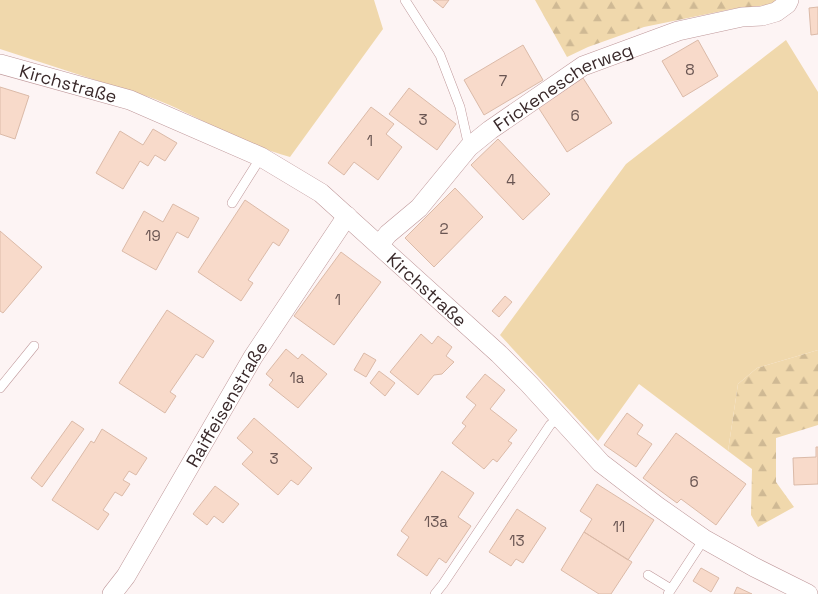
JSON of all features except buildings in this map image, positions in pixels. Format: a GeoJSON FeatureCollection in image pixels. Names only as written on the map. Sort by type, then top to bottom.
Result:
{"type":"FeatureCollection","features":[{"type":"Feature","properties":{"kind":"street","name":"Frickenescherweg"},"geometry":{"type":"LineString","coordinates":[[379,245],[388,234],[419,208],[469,147],[490,130],[583,66],[678,31],[742,17],[762,16],[776,12],[787,4],[789,0]]}},
{"type":"Feature","properties":{"kind":"street","name":"Kirchstraße"},"geometry":{"type":"LineString","coordinates":[[0,64],[130,100],[261,158],[321,193],[499,354],[601,463],[704,539],[808,594]]}},
{"type":"Feature","properties":{"kind":"street","name":"Raiffeisenstraße"},"geometry":{"type":"LineString","coordinates":[[112,594],[126,576],[253,357],[346,216]]}},
{"type":"Feature","properties":{"kind":"lane"},"geometry":{"type":"LineString","coordinates":[[405,0],[440,55],[460,107],[469,147]]}},
{"type":"Feature","properties":{"kind":"lane"},"geometry":{"type":"LineString","coordinates":[[232,203],[261,158]]}},
{"type":"Feature","properties":{"kind":"lane"},"geometry":{"type":"LineString","coordinates":[[0,388],[34,346]]}},
{"type":"Feature","properties":{"kind":"lane"},"geometry":{"type":"LineString","coordinates":[[435,594],[550,425],[559,417]]}},
{"type":"Feature","properties":{"kind":"lane"},"geometry":{"type":"LineString","coordinates":[[648,575],[670,592],[704,539]]}},
{"type":"Feature","properties":{"kind":"green space"},"geometry":{"type":"Polygon","coordinates":[[[0,0],[374,0],[383,29],[290,157],[242,140],[157,100],[0,49],[0,0]]]}},
{"type":"Feature","properties":{"kind":"green space"},"geometry":{"type":"Polygon","coordinates":[[[535,0],[781,0],[785,3],[732,9],[644,27],[588,47],[567,57],[535,0]]]}},
{"type":"Feature","properties":{"kind":"green space"},"geometry":{"type":"Polygon","coordinates":[[[786,40],[818,92],[818,350],[757,368],[738,384],[728,451],[639,384],[598,441],[500,335],[626,164],[786,40]]]}},
{"type":"Feature","properties":{"kind":"green space"},"geometry":{"type":"Polygon","coordinates":[[[818,350],[818,425],[776,438],[776,482],[794,507],[758,527],[751,515],[752,469],[728,451],[738,384],[757,368],[818,350]]]}}]}
